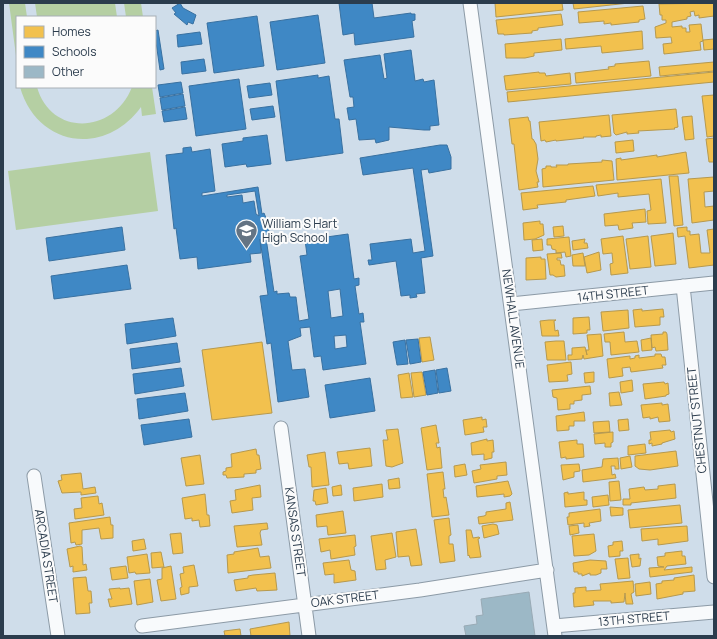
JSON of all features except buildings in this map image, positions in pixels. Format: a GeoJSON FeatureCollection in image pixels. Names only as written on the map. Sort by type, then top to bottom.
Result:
{"type":"FeatureCollection","features":[{"type":"Feature","properties":{"kind":"street","name":"NEWHALL AVENUE"},"geometry":{"type":"LineString","coordinates":[[470,3],[555,631]]}},
{"type":"Feature","properties":{"kind":"street","name":"14TH STREET"},"geometry":{"type":"LineString","coordinates":[[511,304],[714,283]]}},
{"type":"Feature","properties":{"kind":"street","name":"CHESTNUT STREET"},"geometry":{"type":"LineString","coordinates":[[683,286],[714,577]]}},
{"type":"Feature","properties":{"kind":"street","name":"KANSAS STREET"},"geometry":{"type":"LineString","coordinates":[[281,428],[309,636]]}},
{"type":"Feature","properties":{"kind":"street","name":"ARCADIA STREET"},"geometry":{"type":"LineString","coordinates":[[34,476],[58,636]]}},
{"type":"Feature","properties":{"kind":"street","name":"OAK STREET"},"geometry":{"type":"LineString","coordinates":[[142,626],[420,590],[547,570]]}},
{"type":"Feature","properties":{"kind":"street","name":"13TH STREET"},"geometry":{"type":"LineString","coordinates":[[555,631],[714,612]]}},
{"type":"Feature","properties":{"kind":"green space"},"geometry":{"type":"Polygon","coordinates":[[[9,3],[25,3],[27,16],[16,16],[16,56],[9,3]]]}},
{"type":"Feature","properties":{"kind":"green space"},"geometry":{"type":"Polygon","coordinates":[[[35,3],[115,3],[117,16],[37,16],[35,3]]]}},
{"type":"Feature","properties":{"kind":"green space"},"geometry":{"type":"Polygon","coordinates":[[[124,3],[141,3],[143,16],[126,16],[124,3]]]}},
{"type":"Feature","properties":{"kind":"green space"},"geometry":{"type":"Polygon","coordinates":[[[20,88],[37,88],[44,103],[55,115],[68,121],[83,123],[98,121],[112,114],[123,103],[131,88],[152,88],[156,114],[142,116],[141,107],[126,123],[109,133],[91,138],[73,138],[56,133],[41,122],[29,107],[20,88]]]}},
{"type":"Feature","properties":{"kind":"green space"},"geometry":{"type":"Polygon","coordinates":[[[150,152],[158,211],[16,230],[8,171],[150,152]]]}},
{"type":"Feature","properties":{"kind":"place","name":"William S Hart High School"},"geometry":{"type":"Point","coordinates":[246,250]}}]}
